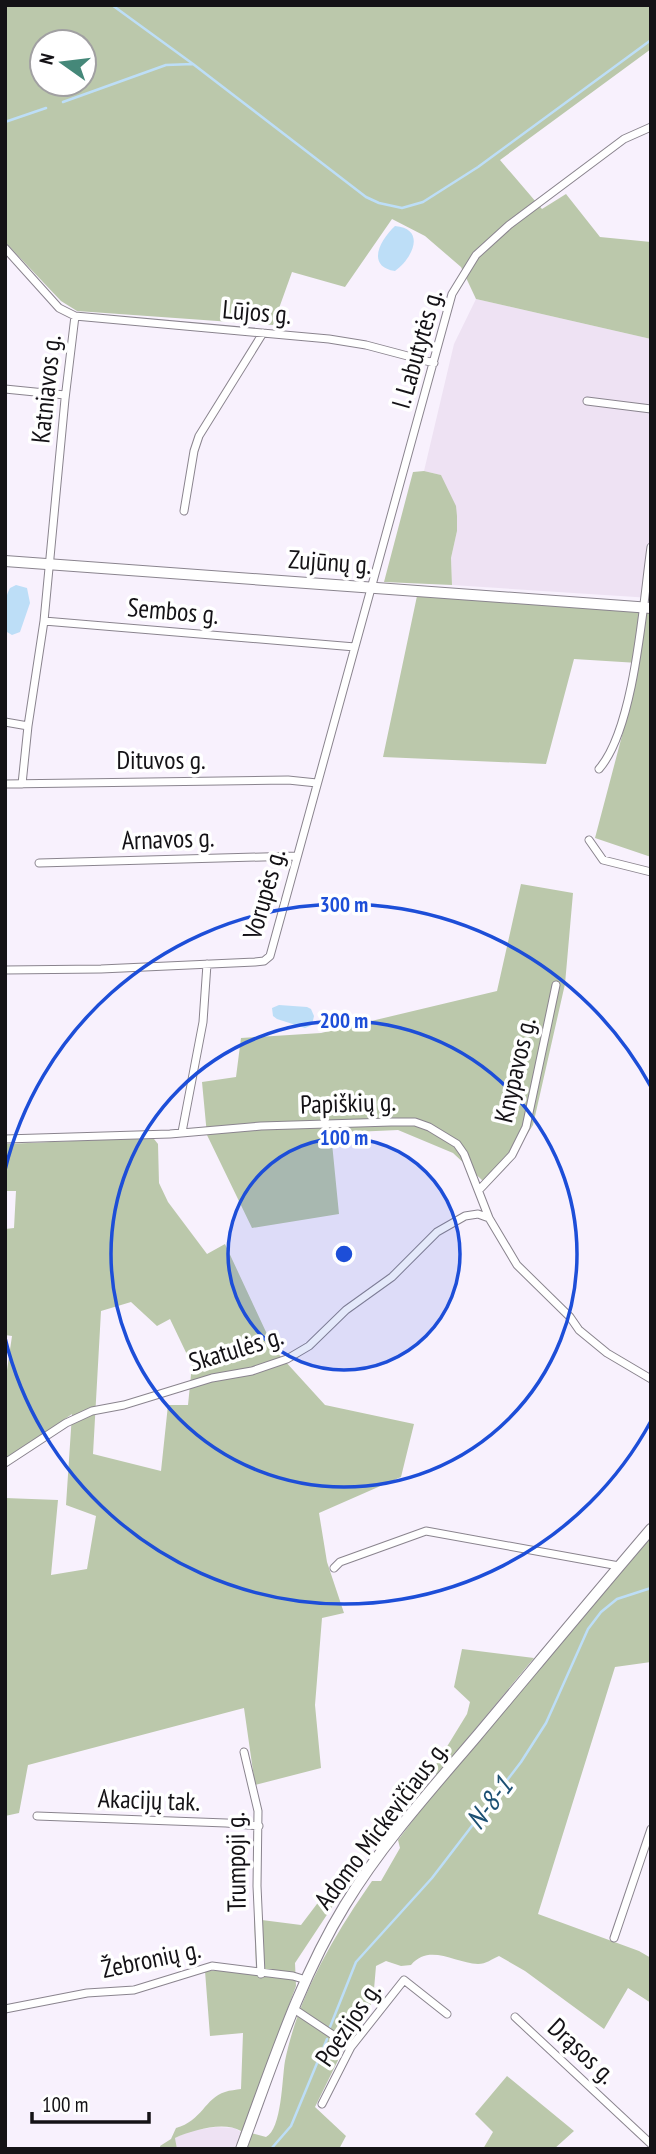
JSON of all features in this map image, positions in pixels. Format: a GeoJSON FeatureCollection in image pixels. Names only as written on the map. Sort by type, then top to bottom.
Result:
{"type":"FeatureCollection","features":[{"type":"Feature","properties":{"kind":"main road","name":"Zujūnų g."},"geometry":{"type":"LineString","coordinates":[[5,561],[647,608]]}},
{"type":"Feature","properties":{"kind":"main road","name":"Adomo Mickevičiaus g."},"geometry":{"type":"LineString","coordinates":[[241,2149],[306,1980],[345,1904],[386,1846],[651,1529]]}},
{"type":"Feature","properties":{"kind":"street","name":"I. Labutytės g."},"geometry":{"type":"LineString","coordinates":[[372,588],[452,294],[476,255],[509,225],[624,139],[651,127]]}},
{"type":"Feature","properties":{"kind":"street","name":"Katniavos g."},"geometry":{"type":"LineString","coordinates":[[5,248],[59,309],[75,316],[49,565]]}},
{"type":"Feature","properties":{"kind":"street","name":"Lūjos g."},"geometry":{"type":"LineString","coordinates":[[75,316],[366,345],[434,363]]}},
{"type":"Feature","properties":{"kind":"street"},"geometry":{"type":"LineString","coordinates":[[184,512],[199,436],[263,333]]}},
{"type":"Feature","properties":{"kind":"street"},"geometry":{"type":"LineString","coordinates":[[5,389],[65,395]]}},
{"type":"Feature","properties":{"kind":"street"},"geometry":{"type":"LineString","coordinates":[[587,401],[651,409]]}},
{"type":"Feature","properties":{"kind":"street"},"geometry":{"type":"LineString","coordinates":[[599,769],[608,756],[630,695],[647,608],[651,547]]}},
{"type":"Feature","properties":{"kind":"street"},"geometry":{"type":"LineString","coordinates":[[22,784],[49,565]]}},
{"type":"Feature","properties":{"kind":"street","name":"Vorupės g."},"geometry":{"type":"LineString","coordinates":[[5,970],[255,962],[264,961],[270,956],[372,588]]}},
{"type":"Feature","properties":{"kind":"street","name":"Sembos g."},"geometry":{"type":"LineString","coordinates":[[44,621],[355,647]]}},
{"type":"Feature","properties":{"kind":"street"},"geometry":{"type":"LineString","coordinates":[[5,722],[28,726]]}},
{"type":"Feature","properties":{"kind":"street","name":"Dituvos g."},"geometry":{"type":"LineString","coordinates":[[5,783],[288,780],[317,783]]}},
{"type":"Feature","properties":{"kind":"street"},"geometry":{"type":"LineString","coordinates":[[589,840],[603,860],[651,872]]}},
{"type":"Feature","properties":{"kind":"street","name":"Arnavos g."},"geometry":{"type":"LineString","coordinates":[[39,863],[298,856]]}},
{"type":"Feature","properties":{"kind":"street"},"geometry":{"type":"LineString","coordinates":[[182,1132],[203,1022],[207,964]]}},
{"type":"Feature","properties":{"kind":"street","name":"Knypavos g."},"geometry":{"type":"LineString","coordinates":[[479,1190],[512,1155],[526,1126],[556,985]]}},
{"type":"Feature","properties":{"kind":"street","name":"Papiškių g."},"geometry":{"type":"LineString","coordinates":[[5,1139],[261,1126],[415,1122],[446,1135],[457,1144],[464,1154],[489,1218],[517,1265],[570,1317],[579,1330],[607,1353],[651,1379]]}},
{"type":"Feature","properties":{"kind":"street","name":"Skatulės g."},"geometry":{"type":"LineString","coordinates":[[5,1462],[66,1423],[92,1411],[124,1405],[212,1378],[252,1371],[287,1359],[309,1346],[346,1310],[392,1278],[437,1232],[466,1216],[478,1214],[489,1218]]}},
{"type":"Feature","properties":{"kind":"street"},"geometry":{"type":"LineString","coordinates":[[334,1568],[340,1562],[426,1531],[619,1566]]}},
{"type":"Feature","properties":{"kind":"street","name":"Trumpoji g."},"geometry":{"type":"LineString","coordinates":[[244,1752],[258,1811],[257,1886],[261,1974]]}},
{"type":"Feature","properties":{"kind":"street","name":"Akacijų tak."},"geometry":{"type":"LineString","coordinates":[[37,1816],[259,1826]]}},
{"type":"Feature","properties":{"kind":"street"},"geometry":{"type":"LineString","coordinates":[[614,1938],[651,1829]]}},
{"type":"Feature","properties":{"kind":"street","name":"Žebronių g."},"geometry":{"type":"LineString","coordinates":[[5,2009],[87,1993],[134,1990],[212,1966],[306,1980]]}},
{"type":"Feature","properties":{"kind":"street","name":"Poezijos g."},"geometry":{"type":"LineString","coordinates":[[323,2104],[351,2047],[404,1980],[447,2014]]}},
{"type":"Feature","properties":{"kind":"street"},"geometry":{"type":"LineString","coordinates":[[294,2009],[351,2047]]}},
{"type":"Feature","properties":{"kind":"street","name":"Drąsos g."},"geometry":{"type":"LineString","coordinates":[[515,2017],[651,2144]]}},
{"type":"Feature","properties":{"kind":"shaded area"},"geometry":{"type":"Polygon","coordinates":[[[476,299],[651,339],[651,598],[452,585],[451,558],[457,531],[441,475],[424,471],[454,344],[476,299]]]}},
{"type":"Feature","properties":{"kind":"shaded area"},"geometry":{"type":"Polygon","coordinates":[[[216,2127],[234,2128],[241,2132],[234,2149],[177,2149],[175,2138],[190,2131],[216,2127]]]}},
{"type":"Feature","properties":{"kind":"green space"},"geometry":{"type":"Polygon","coordinates":[[[5,5],[651,5],[651,49],[500,160],[542,209],[566,194],[600,237],[651,242],[651,339],[476,299],[461,267],[425,236],[392,219],[345,287],[292,272],[273,325],[77,311],[61,301],[5,242],[5,5]]]}},
{"type":"Feature","properties":{"kind":"green space"},"geometry":{"type":"Polygon","coordinates":[[[424,471],[441,475],[456,506],[457,531],[451,558],[452,585],[384,582],[413,472],[424,471]]]}},
{"type":"Feature","properties":{"kind":"green space"},"geometry":{"type":"Polygon","coordinates":[[[417,596],[651,613],[651,857],[595,838],[633,694],[638,663],[574,659],[546,764],[383,757],[417,596]]]}},
{"type":"Feature","properties":{"kind":"green space"},"geometry":{"type":"Polygon","coordinates":[[[521,884],[573,893],[565,984],[533,1125],[511,1160],[483,1181],[453,1153],[398,1130],[331,1133],[339,1214],[252,1228],[207,1135],[202,1082],[236,1077],[241,1038],[321,1033],[497,991],[521,884]]]}},
{"type":"Feature","properties":{"kind":"green space"},"geometry":{"type":"Polygon","coordinates":[[[154,1139],[158,1144],[159,1183],[168,1202],[207,1254],[225,1244],[274,1349],[325,1405],[414,1424],[401,1477],[319,1513],[327,1562],[344,1613],[322,1618],[315,1705],[321,1768],[255,1785],[244,1708],[28,1765],[19,1813],[5,1816],[5,1498],[58,1500],[51,1575],[87,1569],[96,1516],[66,1505],[72,1414],[5,1461],[5,1384],[12,1336],[5,1335],[5,1229],[14,1228],[16,1191],[5,1191],[5,1144],[154,1139]],[[131,1302],[101,1311],[93,1454],[161,1471],[168,1405],[188,1405],[192,1365],[170,1319],[157,1326],[131,1302]]]}},
{"type":"Feature","properties":{"kind":"green space"},"geometry":{"type":"Polygon","coordinates":[[[651,1535],[651,1662],[615,1667],[538,1914],[639,1951],[651,1958],[651,2003],[628,1988],[604,2029],[525,1971],[499,1956],[478,1964],[434,1955],[426,1955],[411,1965],[401,1966],[386,1961],[376,1966],[373,2001],[349,2038],[315,2107],[346,2136],[339,2149],[245,2149],[251,2133],[266,2137],[275,2124],[285,2061],[308,1989],[358,1901],[372,1881],[381,1881],[400,1848],[398,1840],[430,1798],[651,1535]]]}},
{"type":"Feature","properties":{"kind":"green space"},"geometry":{"type":"Polygon","coordinates":[[[462,1649],[534,1658],[437,1775],[432,1771],[467,1714],[470,1702],[454,1687],[462,1649]]]}},
{"type":"Feature","properties":{"kind":"green space"},"geometry":{"type":"Polygon","coordinates":[[[326,1892],[342,1892],[295,1963],[296,1986],[236,2149],[241,2131],[217,2127],[175,2138],[177,2149],[161,2149],[160,2146],[171,2139],[176,2128],[192,2120],[218,2095],[241,2089],[243,2033],[210,2036],[205,1971],[256,1969],[254,1919],[301,1925],[326,1892]]]}},
{"type":"Feature","properties":{"kind":"green space"},"geometry":{"type":"Polygon","coordinates":[[[507,2076],[574,2131],[554,2149],[483,2149],[493,2132],[475,2114],[507,2076]]]}},
{"type":"Feature","properties":{"kind":"water"},"geometry":{"type":"Polygon","coordinates":[[[395,226],[405,228],[414,238],[407,259],[395,271],[380,264],[378,258],[381,245],[395,226]]]}},
{"type":"Feature","properties":{"kind":"water"},"geometry":{"type":"Polygon","coordinates":[[[16,585],[27,588],[30,603],[20,632],[12,635],[7,632],[4,610],[10,588],[16,585]]]}},
{"type":"Feature","properties":{"kind":"water"},"geometry":{"type":"Polygon","coordinates":[[[279,1005],[311,1009],[314,1016],[312,1025],[305,1028],[277,1019],[273,1016],[272,1008],[279,1005]]]}},
{"type":"Feature","properties":{"kind":"waterway"},"geometry":{"type":"LineString","coordinates":[[112,5],[366,197],[402,208],[423,202],[478,167],[651,40]]}},
{"type":"Feature","properties":{"kind":"waterway"},"geometry":{"type":"LineString","coordinates":[[63,102],[166,65],[193,64]]}},
{"type":"Feature","properties":{"kind":"waterway"},"geometry":{"type":"LineString","coordinates":[[5,122],[46,108]]}},
{"type":"Feature","properties":{"kind":"waterway","name":"N-8-1"},"geometry":{"type":"LineString","coordinates":[[330,2027],[356,1962],[432,1878],[521,1762],[546,1723],[588,1629],[601,1612],[617,1599],[651,1588]]}},
{"type":"Feature","properties":{"kind":"waterway","name":"N-8-1"},"geometry":{"type":"LineString","coordinates":[[271,2149],[291,2126],[327,2039]]}}]}
